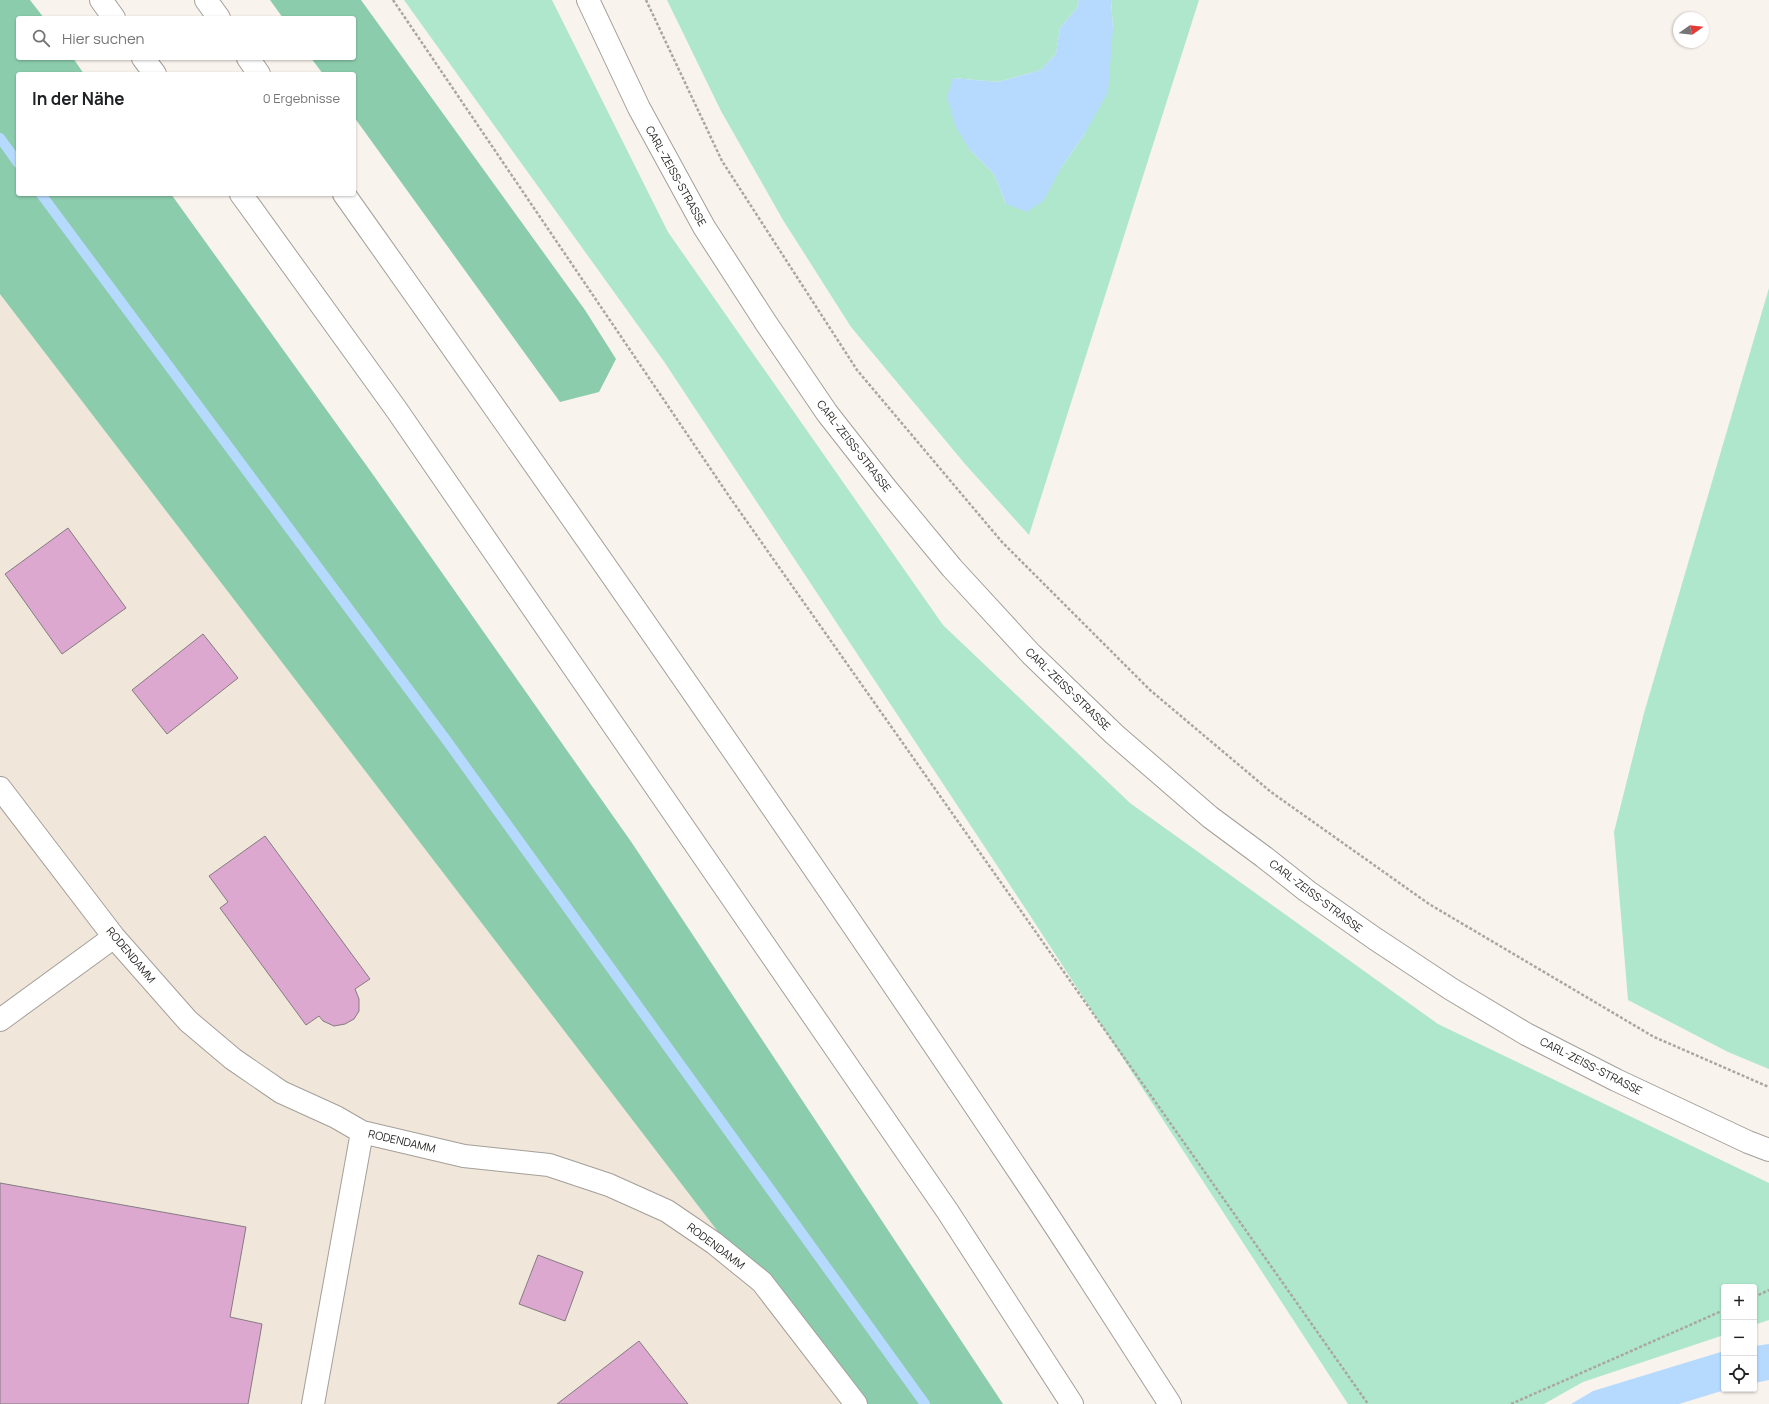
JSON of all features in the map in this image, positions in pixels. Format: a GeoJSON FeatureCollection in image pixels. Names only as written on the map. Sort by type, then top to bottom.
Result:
{"type":"FeatureCollection","features":[{"type":"Feature","properties":{"kind":"main road"},"geometry":{"type":"LineString","coordinates":[[101,0],[113,16]]}},
{"type":"Feature","properties":{"kind":"main road"},"geometry":{"type":"LineString","coordinates":[[206,0],[218,16]]}},
{"type":"Feature","properties":{"kind":"main road","name":"CARL-ZEISS-STRASSE"},"geometry":{"type":"LineString","coordinates":[[588,0],[639,108],[704,227],[774,336],[826,413],[952,568],[1031,654],[1114,734],[1210,817],[1307,891],[1374,938],[1451,989],[1526,1034],[1616,1080],[1769,1150]]}},
{"type":"Feature","properties":{"kind":"main road"},"geometry":{"type":"LineString","coordinates":[[144,60],[154,72]]}},
{"type":"Feature","properties":{"kind":"main road"},"geometry":{"type":"LineString","coordinates":[[249,60],[258,72]]}},
{"type":"Feature","properties":{"kind":"main road"},"geometry":{"type":"LineString","coordinates":[[242,196],[396,409],[753,927],[948,1212],[1072,1404]]}},
{"type":"Feature","properties":{"kind":"main road"},"geometry":{"type":"LineString","coordinates":[[345,196],[478,383],[817,873],[1028,1184],[1170,1404]]}},
{"type":"Feature","properties":{"kind":"main road","name":"RODENDAMM"},"geometry":{"type":"LineString","coordinates":[[0,788],[114,937],[188,1021],[234,1059],[281,1092],[336,1117],[362,1132],[464,1156],[549,1165],[609,1185],[667,1211],[714,1243],[762,1282],[856,1404]]}},
{"type":"Feature","properties":{"kind":"main road"},"geometry":{"type":"LineString","coordinates":[[0,1020],[114,937]]}},
{"type":"Feature","properties":{"kind":"main road"},"geometry":{"type":"LineString","coordinates":[[313,1404],[362,1132]]}},
{"type":"Feature","properties":{"kind":"path"},"geometry":{"type":"LineString","coordinates":[[393,0],[730,500],[1368,1404]]}},
{"type":"Feature","properties":{"kind":"path"},"geometry":{"type":"LineString","coordinates":[[646,0],[722,161],[858,370],[1002,542],[1150,690],[1270,792],[1429,904],[1654,1037],[1769,1087]]}},
{"type":"Feature","properties":{"kind":"path"},"geometry":{"type":"LineString","coordinates":[[1757,1296],[1769,1290]]}},
{"type":"Feature","properties":{"kind":"path"},"geometry":{"type":"LineString","coordinates":[[1511,1404],[1721,1311]]}},
{"type":"Feature","properties":{"kind":"shaded area"},"geometry":{"type":"Polygon","coordinates":[[[0,272],[875,1404],[0,1404],[0,272]]]}},
{"type":"Feature","properties":{"kind":"green space"},"geometry":{"type":"Polygon","coordinates":[[[0,0],[30,0],[42,16],[16,16],[16,60],[74,60],[83,72],[16,72],[16,196],[172,196],[374,476],[632,843],[1003,1404],[850,1404],[0,294],[0,0]]]}},
{"type":"Feature","properties":{"kind":"green space"},"geometry":{"type":"Polygon","coordinates":[[[270,0],[361,0],[585,310],[616,359],[599,392],[560,402],[356,120],[356,72],[322,72],[312,60],[356,60],[356,16],[282,16],[270,0]]]}},
{"type":"Feature","properties":{"kind":"green space"},"geometry":{"type":"Polygon","coordinates":[[[404,0],[552,0],[668,232],[943,625],[1130,803],[1438,1024],[1769,1183],[1769,1320],[1757,1324],[1757,1284],[1721,1284],[1721,1336],[1583,1382],[1544,1404],[1348,1404],[1029,914],[665,363],[404,0]]]}},
{"type":"Feature","properties":{"kind":"green space"},"geometry":{"type":"Polygon","coordinates":[[[667,0],[1079,0],[1077,8],[1060,28],[1056,54],[1041,70],[998,82],[953,78],[970,150],[994,174],[1006,204],[1061,168],[1084,135],[1113,29],[1111,0],[1199,0],[1029,535],[965,464],[851,327],[783,220],[721,111],[667,0]]]}},
{"type":"Feature","properties":{"kind":"green space"},"geometry":{"type":"Polygon","coordinates":[[[1769,288],[1769,1069],[1728,1052],[1628,1000],[1614,832],[1644,713],[1769,288]]]}},
{"type":"Feature","properties":{"kind":"water"},"geometry":{"type":"Polygon","coordinates":[[[1079,0],[1111,0],[1113,29],[1108,92],[1084,135],[1061,168],[1044,200],[1027,212],[1006,204],[994,174],[970,150],[956,127],[947,97],[953,78],[998,82],[1041,70],[1056,54],[1060,28],[1077,8],[1079,0]]]}},
{"type":"Feature","properties":{"kind":"water"},"geometry":{"type":"Polygon","coordinates":[[[1769,1344],[1769,1380],[1757,1382],[1757,1356],[1757,1346],[1769,1344]]]}},
{"type":"Feature","properties":{"kind":"water"},"geometry":{"type":"Polygon","coordinates":[[[1721,1352],[1721,1391],[1679,1404],[1571,1404],[1593,1391],[1721,1352]]]}},
{"type":"Feature","properties":{"kind":"building"},"geometry":{"type":"Polygon","coordinates":[[[68,528],[126,608],[62,654],[5,574],[68,528]]]}},
{"type":"Feature","properties":{"kind":"building"},"geometry":{"type":"Polygon","coordinates":[[[203,634],[238,678],[167,734],[132,690],[203,634]]]}},
{"type":"Feature","properties":{"kind":"building"},"geometry":{"type":"Polygon","coordinates":[[[265,836],[370,979],[355,989],[359,999],[359,1011],[354,1019],[345,1024],[334,1026],[323,1021],[319,1016],[306,1025],[220,908],[228,902],[209,876],[265,836]]]}},
{"type":"Feature","properties":{"kind":"building"},"geometry":{"type":"Polygon","coordinates":[[[0,1183],[246,1227],[230,1317],[262,1324],[248,1404],[0,1404],[0,1183]]]}},
{"type":"Feature","properties":{"kind":"building"},"geometry":{"type":"Polygon","coordinates":[[[538,1255],[583,1272],[565,1321],[519,1304],[538,1255]]]}},
{"type":"Feature","properties":{"kind":"building"},"geometry":{"type":"Polygon","coordinates":[[[639,1341],[688,1404],[557,1404],[639,1341]]]}},
{"type":"Feature","properties":{"kind":"waterway"},"geometry":{"type":"LineString","coordinates":[[0,138],[16,160]]}},
{"type":"Feature","properties":{"kind":"waterway"},"geometry":{"type":"LineString","coordinates":[[42,196],[447,741],[925,1404]]}}]}
